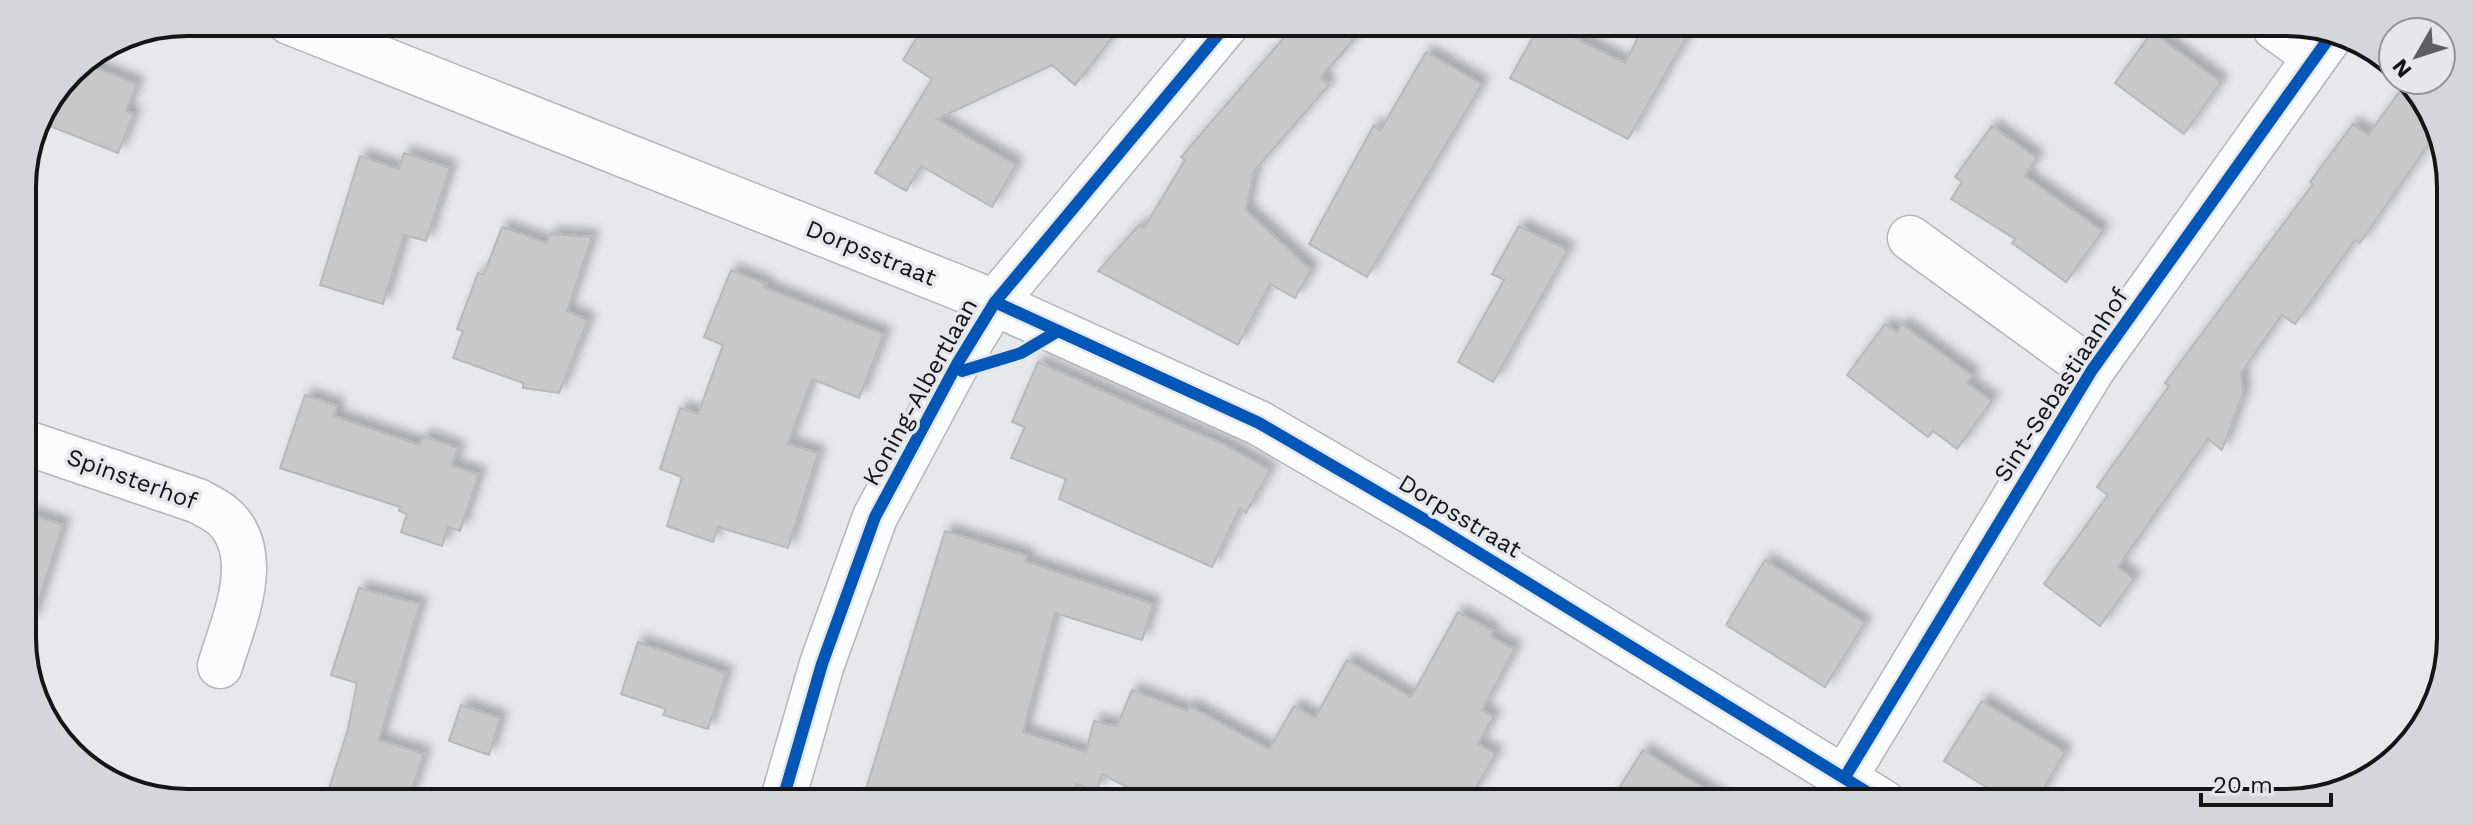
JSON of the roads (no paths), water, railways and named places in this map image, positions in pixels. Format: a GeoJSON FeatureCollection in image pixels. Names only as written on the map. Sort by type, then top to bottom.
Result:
{"type":"FeatureCollection","features":[{"type":"Feature","properties":{"kind":"street","name":"Dorpsstraat"},"geometry":{"type":"LineString","coordinates":[[324,36],[995,302],[1259,423],[1427,521],[1863,789]]}},
{"type":"Feature","properties":{"kind":"street","name":"Koning-Albertlaan"},"geometry":{"type":"LineString","coordinates":[[786,789],[822,664],[875,517],[957,364],[995,302],[1217,36]]}},
{"type":"Feature","properties":{"kind":"street","name":"Sint-Sebastiaanhof"},"geometry":{"type":"LineString","coordinates":[[1845,777],[2092,370],[2324,43],[2304,37]]}},
{"type":"Feature","properties":{"kind":"street","name":"Sint-Sebastiaanhof"},"geometry":{"type":"LineString","coordinates":[[1910,238],[2092,370]]}},
{"type":"Feature","properties":{"kind":"street","name":"Spinsterhof"},"geometry":{"type":"LineString","coordinates":[[36,446],[198,501],[224,516],[239,536],[244,558],[242,591],[220,666]]}}]}
